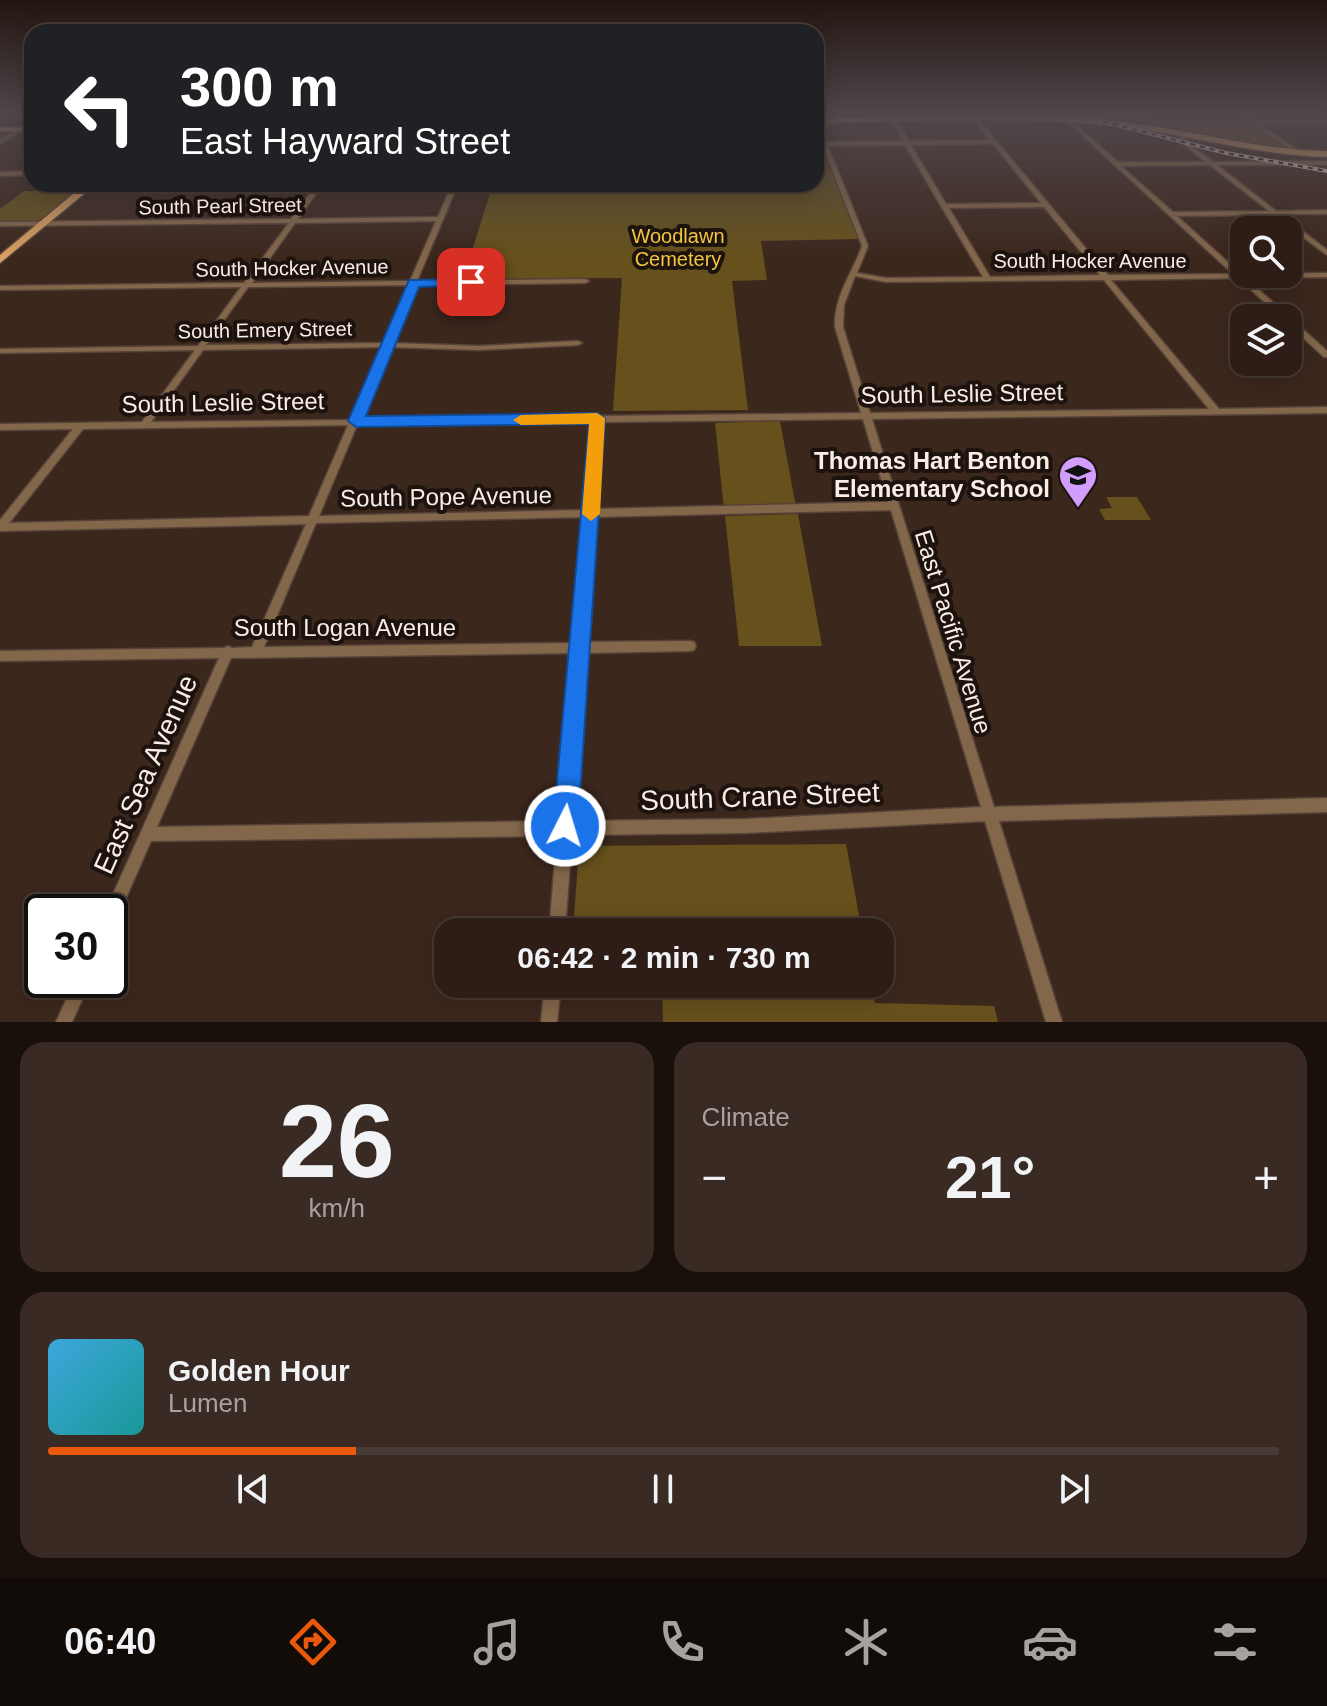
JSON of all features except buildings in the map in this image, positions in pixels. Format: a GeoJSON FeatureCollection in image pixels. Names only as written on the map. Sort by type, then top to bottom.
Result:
{"type":"FeatureCollection","features":[{"type":"Feature","properties":{"kind":"main road"},"geometry":{"type":"LineString","coordinates":[[0,260],[82,192]]}},
{"type":"Feature","properties":{"kind":"street","name":"East Pacific Avenue"},"geometry":{"type":"LineString","coordinates":[[832,162],[864,237],[863,255],[842,292],[837,314],[893,506],[1054,1022]]}},
{"type":"Feature","properties":{"kind":"street"},"geometry":{"type":"LineString","coordinates":[[918,162],[987,278]]}},
{"type":"Feature","properties":{"kind":"street"},"geometry":{"type":"LineString","coordinates":[[1011,162],[1216,411]]}},
{"type":"Feature","properties":{"kind":"street"},"geometry":{"type":"LineString","coordinates":[[1114,162],[1230,268]]}},
{"type":"Feature","properties":{"kind":"street"},"geometry":{"type":"LineString","coordinates":[[1210,162],[1327,253]]}},
{"type":"Feature","properties":{"kind":"street"},"geometry":{"type":"LineString","coordinates":[[1314,163],[1327,172]]}},
{"type":"Feature","properties":{"kind":"street"},"geometry":{"type":"LineString","coordinates":[[1117,164],[1327,163]]}},
{"type":"Feature","properties":{"kind":"street"},"geometry":{"type":"LineString","coordinates":[[0,174],[24,173]]}},
{"type":"Feature","properties":{"kind":"street"},"geometry":{"type":"LineString","coordinates":[[145,424],[314,192]]}},
{"type":"Feature","properties":{"kind":"street"},"geometry":{"type":"LineString","coordinates":[[257,650],[452,192]]}},
{"type":"Feature","properties":{"kind":"street"},"geometry":{"type":"LineString","coordinates":[[945,206],[1046,205]]}},
{"type":"Feature","properties":{"kind":"street"},"geometry":{"type":"LineString","coordinates":[[1170,214],[1327,212]]}},
{"type":"Feature","properties":{"kind":"street","name":"South Pearl Street"},"geometry":{"type":"LineString","coordinates":[[0,224],[440,219]]}},
{"type":"Feature","properties":{"kind":"street","name":"South Hocker Avenue"},"geometry":{"type":"LineString","coordinates":[[854,274],[886,280],[1230,276]]}},
{"type":"Feature","properties":{"kind":"street","name":"South Hocker Avenue"},"geometry":{"type":"LineString","coordinates":[[1302,275],[1327,275]]}},
{"type":"Feature","properties":{"kind":"street","name":"South Hocker Avenue"},"geometry":{"type":"LineString","coordinates":[[0,288],[585,281]]}},
{"type":"Feature","properties":{"kind":"street"},"geometry":{"type":"LineString","coordinates":[[1252,288],[1270,304]]}},
{"type":"Feature","properties":{"kind":"street"},"geometry":{"type":"LineString","coordinates":[[1302,332],[1327,355]]}},
{"type":"Feature","properties":{"kind":"street","name":"South Emery Street"},"geometry":{"type":"LineString","coordinates":[[0,351],[388,345],[478,348],[578,343]]}},
{"type":"Feature","properties":{"kind":"street","name":"South Leslie Street"},"geometry":{"type":"LineString","coordinates":[[0,427],[1327,410]]}},
{"type":"Feature","properties":{"kind":"street"},"geometry":{"type":"LineString","coordinates":[[558,918],[597,418]]}},
{"type":"Feature","properties":{"kind":"street"},"geometry":{"type":"LineString","coordinates":[[0,527],[81,425]]}},
{"type":"Feature","properties":{"kind":"street","name":"South Pope Avenue"},"geometry":{"type":"LineString","coordinates":[[0,527],[893,506]]}},
{"type":"Feature","properties":{"kind":"street","name":"South Logan Avenue"},"geometry":{"type":"LineString","coordinates":[[1,656],[690,646]]}},
{"type":"Feature","properties":{"kind":"street","name":"East Sea Avenue"},"geometry":{"type":"LineString","coordinates":[[121,894],[228,651]]}},
{"type":"Feature","properties":{"kind":"street","name":"South Crane Street"},"geometry":{"type":"LineString","coordinates":[[147,834],[565,826],[746,826],[988,814],[1327,805]]}},
{"type":"Feature","properties":{"kind":"street"},"geometry":{"type":"LineString","coordinates":[[64,1022],[75,998]]}},
{"type":"Feature","properties":{"kind":"street"},"geometry":{"type":"LineString","coordinates":[[549,1022],[552,998]]}},
{"type":"Feature","properties":{"kind":"green space","name":"Woodlawn Cemetery"},"geometry":{"type":"Polygon","coordinates":[[[824,162],[827,162],[858,239],[761,241],[767,280],[732,281],[748,410],[613,411],[622,278],[463,279],[490,192],[824,192],[824,162]]]}},
{"type":"Feature","properties":{"kind":"green space"},"geometry":{"type":"Polygon","coordinates":[[[24,191],[76,192],[38,222],[0,223],[0,209],[24,191]]]}},
{"type":"Feature","properties":{"kind":"green space"},"geometry":{"type":"Polygon","coordinates":[[[780,421],[796,507],[724,509],[715,423],[780,421]]]}},
{"type":"Feature","properties":{"kind":"green space"},"geometry":{"type":"Polygon","coordinates":[[[1106,497],[1137,497],[1151,520],[1105,520],[1099,509],[1112,508],[1106,497]]]}},
{"type":"Feature","properties":{"kind":"green space"},"geometry":{"type":"Polygon","coordinates":[[[798,514],[822,646],[739,646],[725,516],[798,514]]]}},
{"type":"Feature","properties":{"kind":"green space"},"geometry":{"type":"Polygon","coordinates":[[[846,844],[859,918],[574,918],[579,846],[846,844]]]}},
{"type":"Feature","properties":{"kind":"green space"},"geometry":{"type":"Polygon","coordinates":[[[662,998],[874,998],[875,1003],[994,1006],[998,1022],[663,1022],[662,998]]]}},
{"type":"Feature","properties":{"kind":"railway"},"geometry":{"type":"LineString","coordinates":[[1275,162],[1327,171]]}},
{"type":"Feature","properties":{"kind":"slow traffic"},"geometry":{"type":"LineString","coordinates":[[521,420],[597,418],[591,514]]}},
{"type":"Feature","properties":{"kind":"place","name":"Thomas Hart Benton Elementary School"},"geometry":{"type":"Point","coordinates":[1078,509]}},
{"type":"Feature","properties":{"kind":"route"},"geometry":{"type":"LineString","coordinates":[[471,282],[414,283],[356,421],[597,418],[565,826]]}}]}
